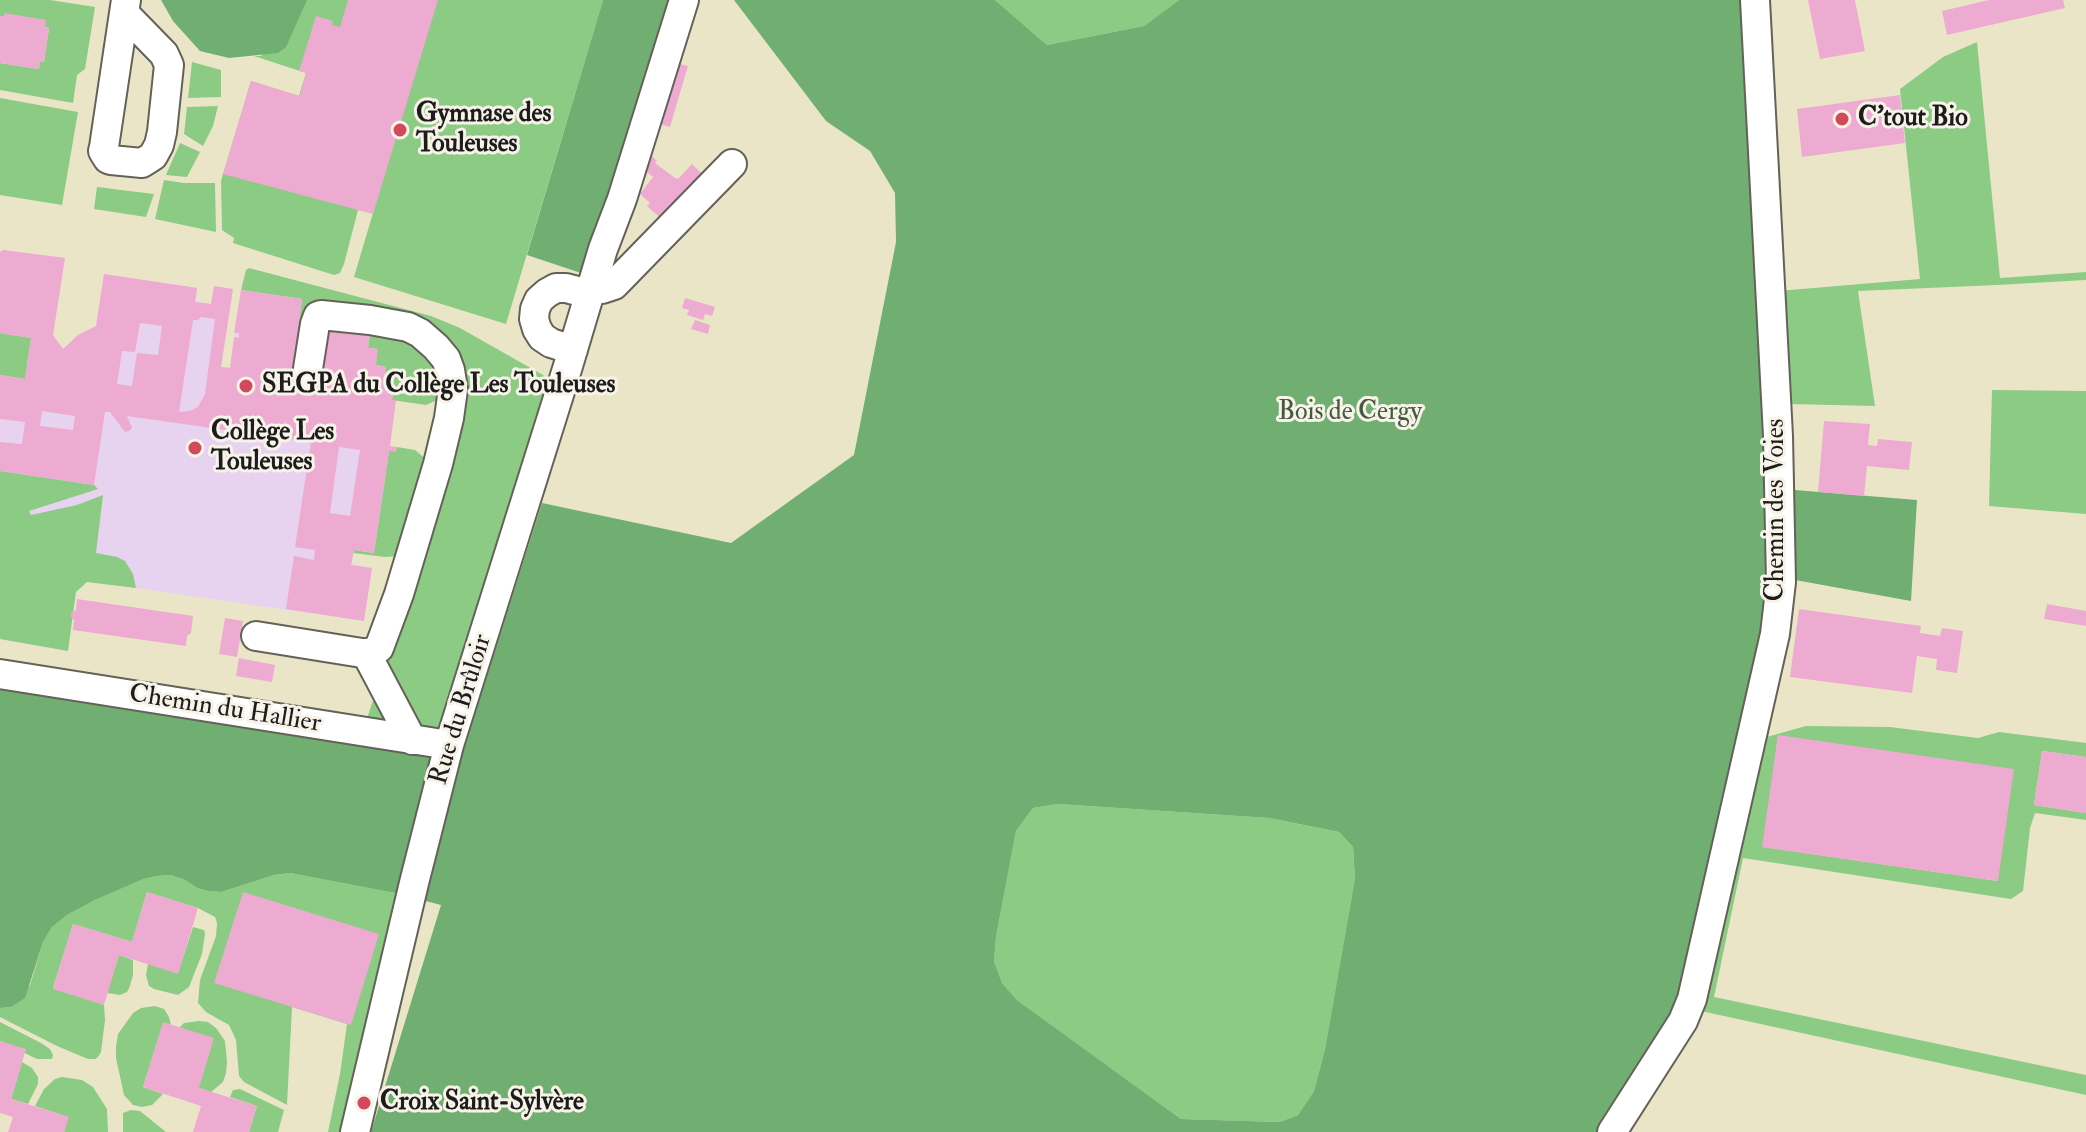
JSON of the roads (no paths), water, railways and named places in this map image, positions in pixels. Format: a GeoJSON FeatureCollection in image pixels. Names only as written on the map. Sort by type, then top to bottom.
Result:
{"type":"FeatureCollection","features":[{"type":"Feature","properties":{"kind":"street","name":"Rue du Brûloir"},"geometry":{"type":"LineString","coordinates":[[355,1132],[449,745],[684,0]]}},
{"type":"Feature","properties":{"kind":"street","name":"Chemin des Voies"},"geometry":{"type":"LineString","coordinates":[[1612,1132],[1683,1021],[1692,999],[1775,634],[1781,582],[1778,436],[1755,0]]}},
{"type":"Feature","properties":{"kind":"street"},"geometry":{"type":"LineString","coordinates":[[125,6],[164,54],[169,65],[159,145],[153,156],[142,163],[108,159],[103,151],[125,6]]}},
{"type":"Feature","properties":{"kind":"street"},"geometry":{"type":"LineString","coordinates":[[573,350],[542,337],[534,319],[539,300],[556,288],[590,292],[614,285],[732,164]]}},
{"type":"Feature","properties":{"kind":"street"},"geometry":{"type":"LineString","coordinates":[[256,636],[366,653],[379,648],[399,594],[449,418],[453,389],[446,359],[420,333],[408,327],[325,314],[318,316],[307,375]]}},
{"type":"Feature","properties":{"kind":"street"},"geometry":{"type":"LineString","coordinates":[[366,653],[412,740]]}},
{"type":"Feature","properties":{"kind":"street","name":"Chemin du Hallier"},"geometry":{"type":"LineString","coordinates":[[0,674],[449,745]]}},
{"type":"Feature","properties":{"kind":"place","name":"C'tout Bio"},"geometry":{"type":"Point","coordinates":[1842,119]}},
{"type":"Feature","properties":{"kind":"place","name":"Gymnase des Touleuses"},"geometry":{"type":"Point","coordinates":[400,130]}},
{"type":"Feature","properties":{"kind":"place","name":"SEGPA du Collège Les Touleuses"},"geometry":{"type":"Point","coordinates":[246,386]}},
{"type":"Feature","properties":{"kind":"place","name":"Collège Les Touleuses"},"geometry":{"type":"Point","coordinates":[195,448]}},
{"type":"Feature","properties":{"kind":"place","name":"Croix Saint-Sylvère"},"geometry":{"type":"Point","coordinates":[364,1103]}},
{"type":"Feature","properties":{"kind":"park label","name":"Bois de Cergy"},"geometry":{"type":"Point","coordinates":[1350,413]}}]}
